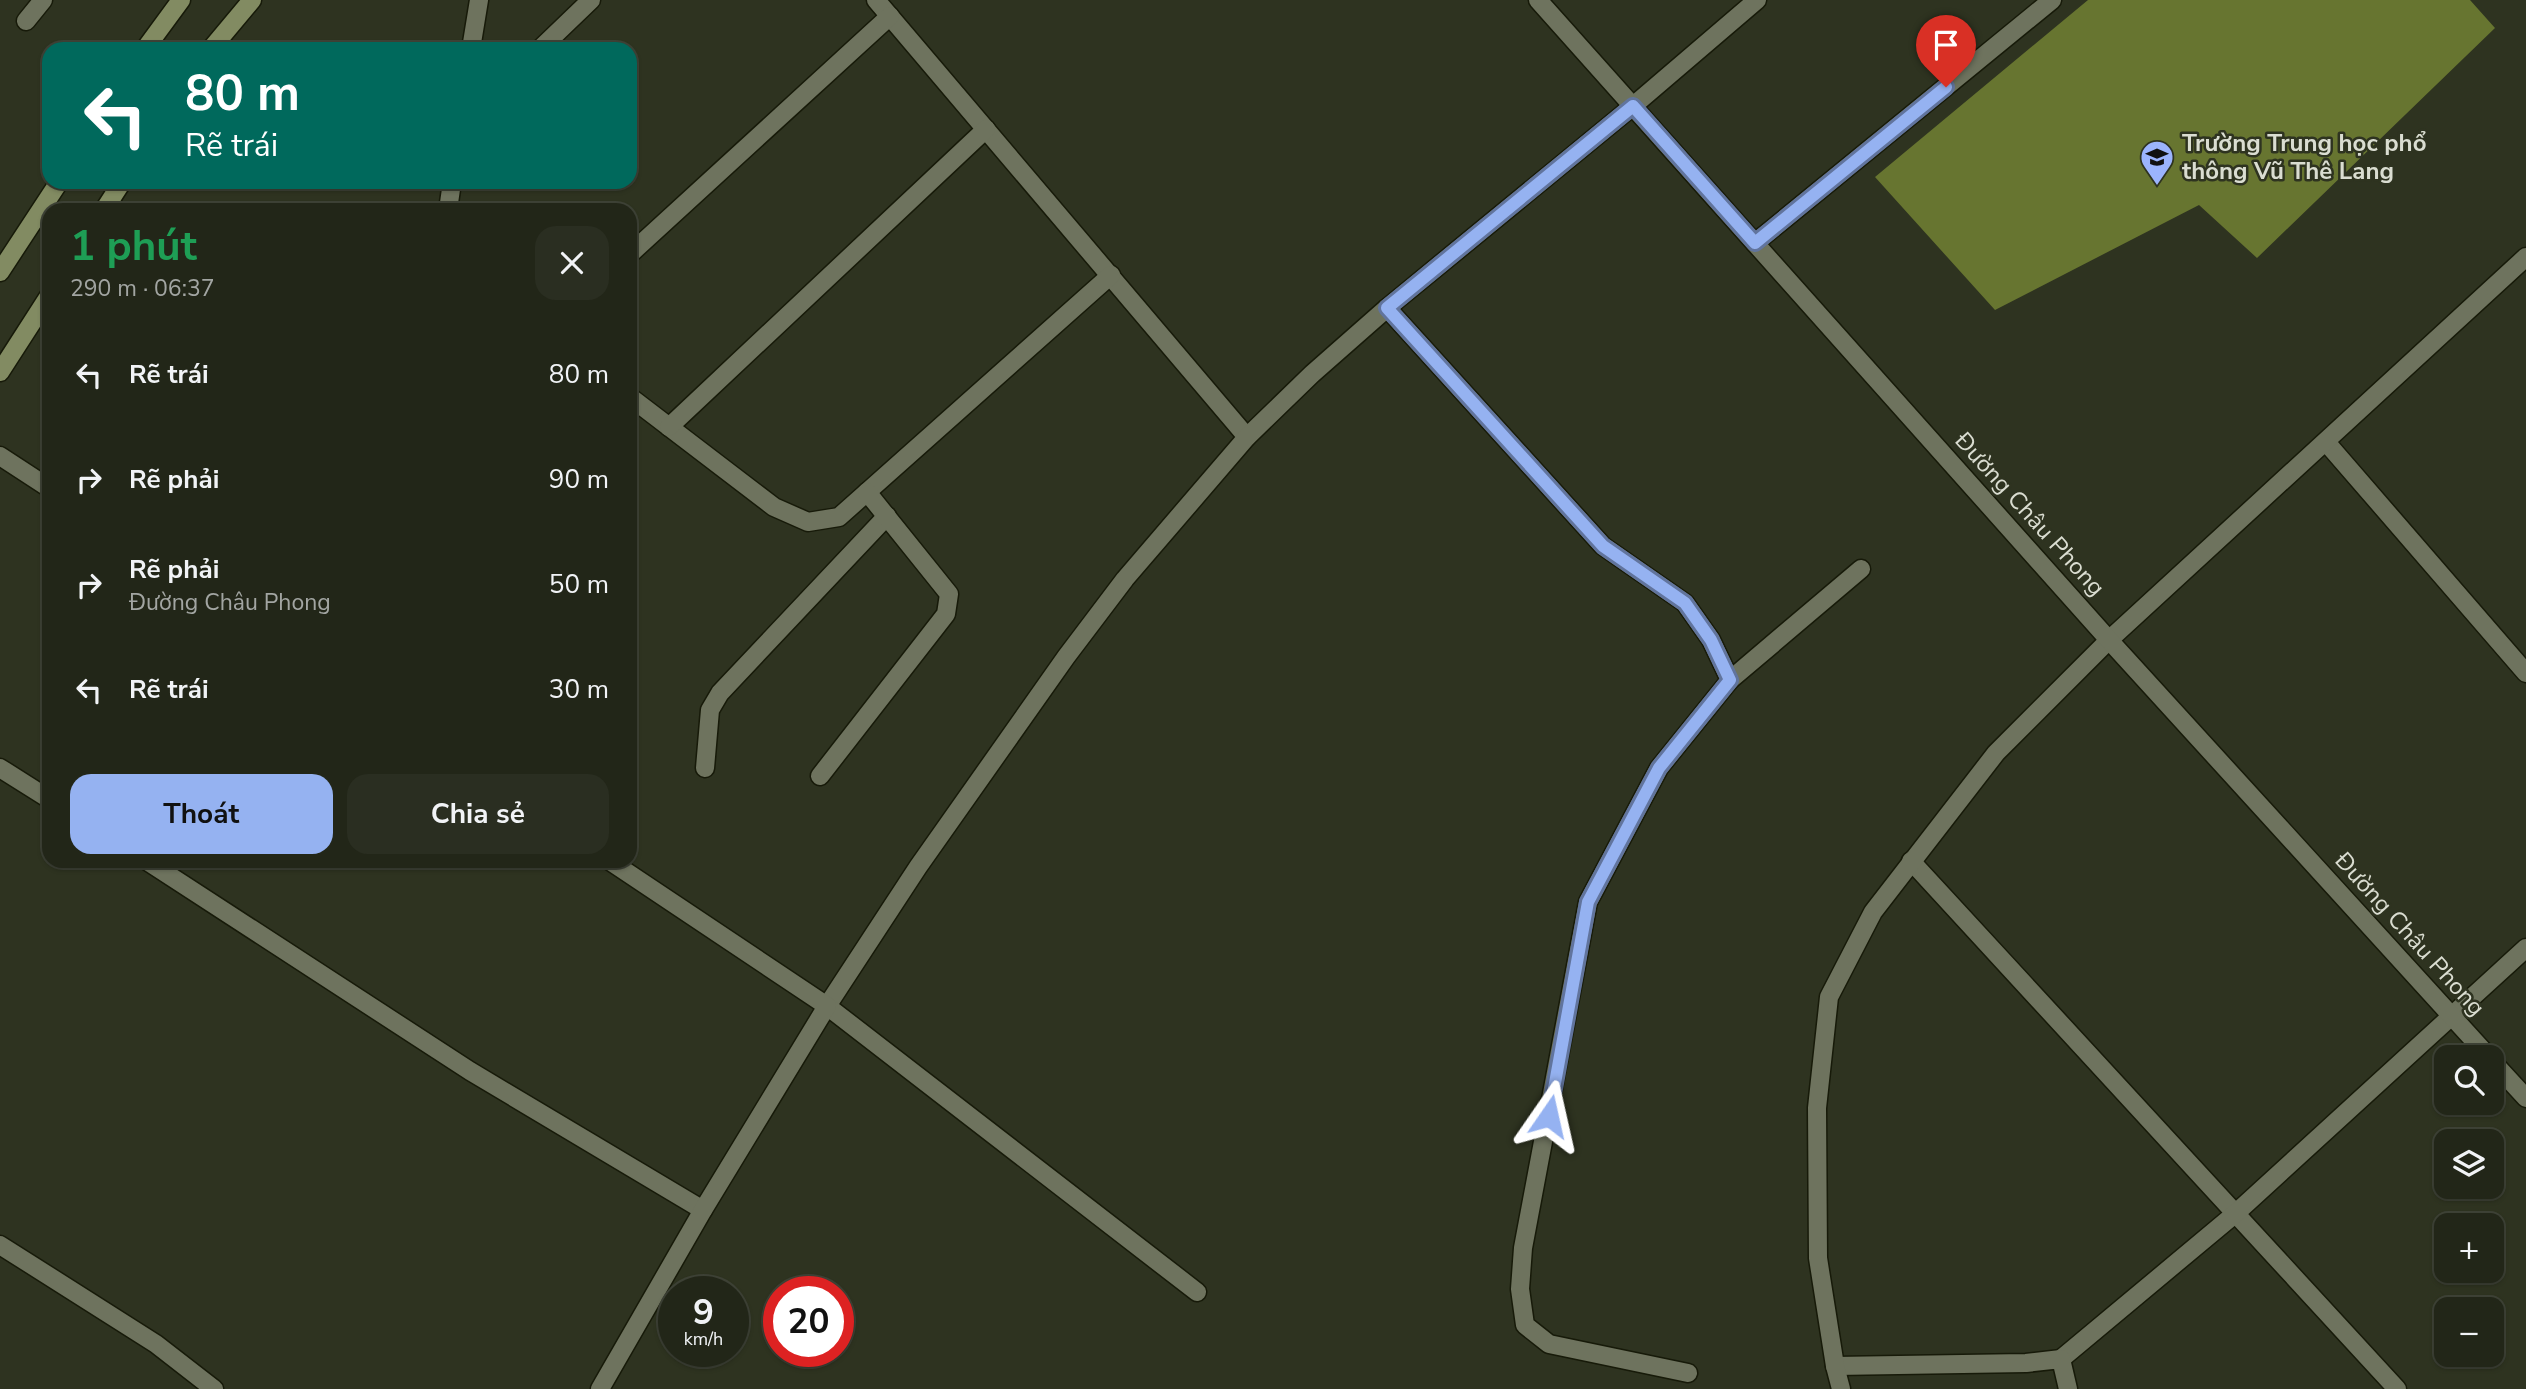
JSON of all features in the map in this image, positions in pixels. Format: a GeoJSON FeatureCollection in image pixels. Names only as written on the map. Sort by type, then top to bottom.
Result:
{"type":"FeatureCollection","features":[{"type":"Feature","properties":{"kind":"main road"},"geometry":{"type":"LineString","coordinates":[[150,42],[181,0]]}},
{"type":"Feature","properties":{"kind":"main road"},"geometry":{"type":"LineString","coordinates":[[217,42],[252,0]]}},
{"type":"Feature","properties":{"kind":"main road"},"geometry":{"type":"LineString","coordinates":[[0,272],[42,207]]}},
{"type":"Feature","properties":{"kind":"main road"},"geometry":{"type":"LineString","coordinates":[[0,372],[42,307]]}},
{"type":"Feature","properties":{"kind":"street"},"geometry":{"type":"LineString","coordinates":[[26,21],[43,0]]}},
{"type":"Feature","properties":{"kind":"street"},"geometry":{"type":"LineString","coordinates":[[472,42],[479,0]]}},
{"type":"Feature","properties":{"kind":"street"},"geometry":{"type":"LineString","coordinates":[[547,42],[591,0]]}},
{"type":"Feature","properties":{"kind":"street"},"geometry":{"type":"LineString","coordinates":[[876,0],[1247,437]]}},
{"type":"Feature","properties":{"kind":"street","name":"Đường Châu Phong"},"geometry":{"type":"LineString","coordinates":[[1538,0],[2109,640],[2477,1045]]}},
{"type":"Feature","properties":{"kind":"street"},"geometry":{"type":"LineString","coordinates":[[600,1389],[703,1210],[827,1006],[918,867],[1066,657],[1125,579],[1247,437],[1312,374],[1387,308],[1633,106],[1757,0]]}},
{"type":"Feature","properties":{"kind":"street"},"geometry":{"type":"LineString","coordinates":[[1755,243],[2052,0]]}},
{"type":"Feature","properties":{"kind":"street"},"geometry":{"type":"LineString","coordinates":[[637,248],[890,16]]}},
{"type":"Feature","properties":{"kind":"street"},"geometry":{"type":"LineString","coordinates":[[669,427],[986,129]]}},
{"type":"Feature","properties":{"kind":"street"},"geometry":{"type":"LineString","coordinates":[[1841,1389],[1818,1258],[1817,1108],[1829,997],[1873,912],[1996,753],[2109,640],[2526,257]]}},
{"type":"Feature","properties":{"kind":"street"},"geometry":{"type":"LineString","coordinates":[[637,402],[774,507],[808,522],[839,517],[1111,275]]}},
{"type":"Feature","properties":{"kind":"street"},"geometry":{"type":"LineString","coordinates":[[1387,308],[1603,546],[1685,603],[1711,640],[1730,680]]}},
{"type":"Feature","properties":{"kind":"street"},"geometry":{"type":"LineString","coordinates":[[2326,442],[2526,673]]}},
{"type":"Feature","properties":{"kind":"street"},"geometry":{"type":"LineString","coordinates":[[0,456],[42,483]]}},
{"type":"Feature","properties":{"kind":"street"},"geometry":{"type":"LineString","coordinates":[[820,776],[946,614],[949,594],[867,492]]}},
{"type":"Feature","properties":{"kind":"street"},"geometry":{"type":"LineString","coordinates":[[705,768],[710,710],[720,693],[887,516]]}},
{"type":"Feature","properties":{"kind":"street"},"geometry":{"type":"LineString","coordinates":[[1688,1373],[1549,1344],[1525,1325],[1520,1289],[1523,1248],[1588,902],[1659,768],[1730,680],[1861,569]]}},
{"type":"Feature","properties":{"kind":"street"},"geometry":{"type":"LineString","coordinates":[[0,768],[42,795]]}},
{"type":"Feature","properties":{"kind":"street"},"geometry":{"type":"LineString","coordinates":[[1911,861],[2397,1389]]}},
{"type":"Feature","properties":{"kind":"street"},"geometry":{"type":"LineString","coordinates":[[158,868],[470,1071],[703,1210]]}},
{"type":"Feature","properties":{"kind":"street"},"geometry":{"type":"LineString","coordinates":[[620,868],[827,1006],[1197,1292]]}},
{"type":"Feature","properties":{"kind":"street"},"geometry":{"type":"LineString","coordinates":[[1835,1366],[2026,1363],[2061,1359],[2236,1213],[2526,948]]}},
{"type":"Feature","properties":{"kind":"street","name":"Đường Châu Phong"},"geometry":{"type":"LineString","coordinates":[[2504,1074],[2526,1098]]}},
{"type":"Feature","properties":{"kind":"street"},"geometry":{"type":"LineString","coordinates":[[0,1245],[156,1344],[214,1389]]}},
{"type":"Feature","properties":{"kind":"street"},"geometry":{"type":"LineString","coordinates":[[2061,1359],[2068,1389]]}},
{"type":"Feature","properties":{"kind":"shaded area"},"geometry":{"type":"Polygon","coordinates":[[[2088,0],[2470,0],[2495,28],[2257,258],[2199,205],[1995,310],[1875,177],[2088,0]]]}},
{"type":"Feature","properties":{"kind":"place","name":"Trường Trung học phổ thông Vũ Thê Lang"},"geometry":{"type":"Point","coordinates":[2157,187]}},
{"type":"Feature","properties":{"kind":"route"},"geometry":{"type":"LineString","coordinates":[[1549,1116],[1588,902],[1659,768],[1730,680],[1711,640],[1685,603],[1603,546],[1387,308],[1633,106],[1755,243],[1946,87]]}}]}
